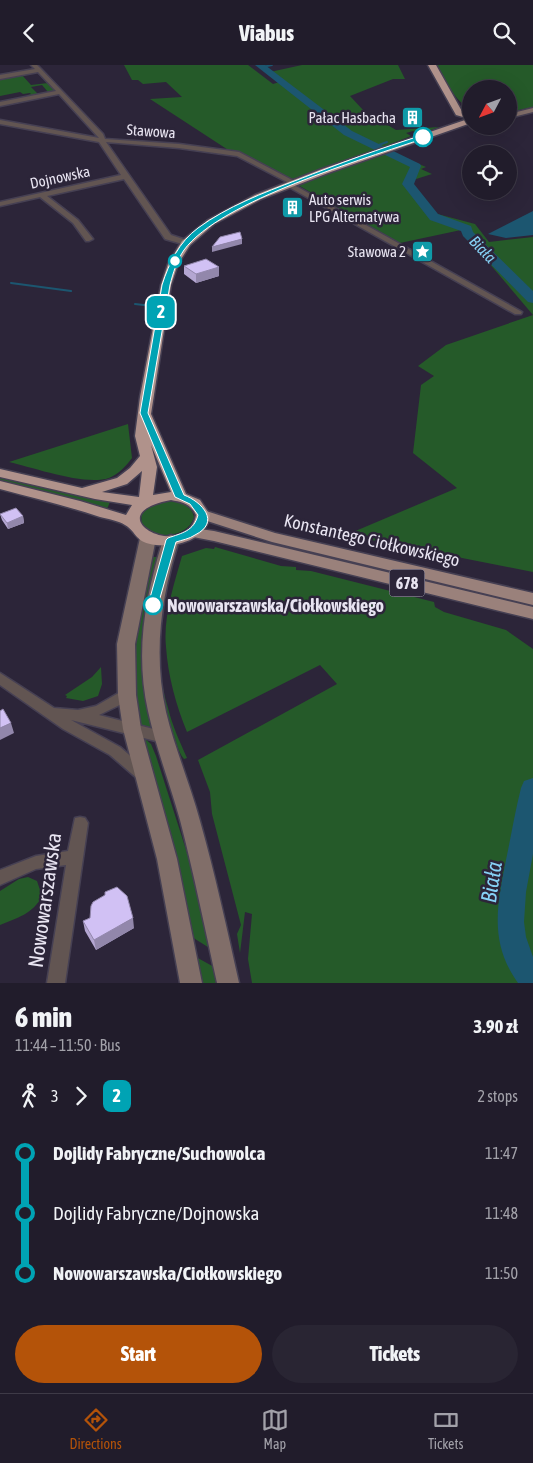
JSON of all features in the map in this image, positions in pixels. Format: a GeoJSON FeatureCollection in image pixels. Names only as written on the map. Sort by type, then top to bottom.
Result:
{"type":"FeatureCollection","features":[{"type":"Feature","properties":{"kind":"highway"},"geometry":{"type":"LineString","coordinates":[[432,65],[462,113]]}},
{"type":"Feature","properties":{"kind":"highway"},"geometry":{"type":"LineString","coordinates":[[145,502],[150,467],[142,436],[144,413],[161,311],[171,268],[186,243],[200,230],[234,208],[291,184],[444,129],[462,120]]}},
{"type":"Feature","properties":{"kind":"highway"},"geometry":{"type":"LineString","coordinates":[[144,413],[180,497]]}},
{"type":"Feature","properties":{"kind":"highway"},"geometry":{"type":"LineString","coordinates":[[74,489],[97,488],[117,483],[135,473],[147,456]]}},
{"type":"Feature","properties":{"kind":"highway"},"geometry":{"type":"LineString","coordinates":[[0,473],[95,495],[145,502]]}},
{"type":"Feature","properties":{"kind":"highway"},"geometry":{"type":"LineString","coordinates":[[0,485],[75,504],[132,522]]}},
{"type":"Feature","properties":{"kind":"highway"},"geometry":{"type":"LineString","coordinates":[[162,497],[180,497],[194,502],[202,511],[201,525],[193,533],[171,540],[148,538],[136,531],[132,522],[134,511],[145,502],[162,497]]}},
{"type":"Feature","properties":{"kind":"main road"},"geometry":{"type":"LineString","coordinates":[[518,113],[533,110]]}},
{"type":"Feature","properties":{"kind":"main road","name":"Konstantego Ciołkowskiego"},"geometry":{"type":"LineString","coordinates":[[203,515],[272,537],[533,599]]}},
{"type":"Feature","properties":{"kind":"main road","name":"Konstantego Ciołkowskiego"},"geometry":{"type":"LineString","coordinates":[[193,533],[533,613]]}},
{"type":"Feature","properties":{"kind":"main road"},"geometry":{"type":"LineString","coordinates":[[148,538],[126,644],[128,695],[132,729],[167,859],[191,983]]}},
{"type":"Feature","properties":{"kind":"main road"},"geometry":{"type":"LineString","coordinates":[[171,540],[157,587],[149,634],[152,685],[164,737],[185,803],[228,983]]}},
{"type":"Feature","properties":{"kind":"street"},"geometry":{"type":"LineString","coordinates":[[0,77],[37,67]]}},
{"type":"Feature","properties":{"kind":"street","name":"Dojnowska"},"geometry":{"type":"LineString","coordinates":[[37,67],[101,135],[102,140],[168,237],[186,243]]}},
{"type":"Feature","properties":{"kind":"street"},"geometry":{"type":"LineString","coordinates":[[0,104],[60,92]]}},
{"type":"Feature","properties":{"kind":"street","name":"Stawowa"},"geometry":{"type":"LineString","coordinates":[[0,122],[102,140],[179,146],[239,154],[518,313]]}},
{"type":"Feature","properties":{"kind":"street","name":"Dojnowska"},"geometry":{"type":"LineString","coordinates":[[0,204],[127,176]]}},
{"type":"Feature","properties":{"kind":"street"},"geometry":{"type":"LineString","coordinates":[[42,195],[80,226],[89,235],[89,239]]}},
{"type":"Feature","properties":{"kind":"street"},"geometry":{"type":"LineString","coordinates":[[0,678],[30,701],[115,751],[146,777]]}},
{"type":"Feature","properties":{"kind":"street"},"geometry":{"type":"LineString","coordinates":[[78,715],[99,710],[128,695]]}},
{"type":"Feature","properties":{"kind":"street"},"geometry":{"type":"LineString","coordinates":[[51,713],[78,715],[164,737]]}},
{"type":"Feature","properties":{"kind":"street","name":"Nowowarszawska"},"geometry":{"type":"LineString","coordinates":[[56,983],[80,823]]}},
{"type":"Feature","properties":{"kind":"street"},"geometry":{"type":"LineString","coordinates":[[0,878],[33,862],[49,858],[74,858]]}},
{"type":"Feature","properties":{"kind":"green space"},"geometry":{"type":"Polygon","coordinates":[[[124,65],[248,65],[273,84],[283,81],[270,72],[302,65],[398,65],[405,79],[393,79],[350,96],[364,111],[396,130],[439,127],[420,134],[413,131],[406,133],[411,136],[381,148],[426,167],[421,169],[432,174],[413,180],[409,185],[430,212],[475,224],[489,242],[533,237],[533,315],[461,230],[400,243],[296,184],[287,182],[239,157],[150,99],[182,97],[166,82],[143,84],[138,80],[132,80],[124,65]]]}},
{"type":"Feature","properties":{"kind":"green space"},"geometry":{"type":"Polygon","coordinates":[[[435,65],[533,65],[533,107],[518,110],[518,80],[462,80],[462,103],[446,83],[435,65]]]}},
{"type":"Feature","properties":{"kind":"green space"},"geometry":{"type":"Polygon","coordinates":[[[22,75],[31,85],[48,83],[56,92],[39,93],[48,92],[42,85],[31,87],[38,94],[29,96],[30,93],[23,94],[20,92],[0,96],[0,79],[22,75]]]}},
{"type":"Feature","properties":{"kind":"green space"},"geometry":{"type":"Polygon","coordinates":[[[533,315],[533,572],[346,535],[457,488],[413,453],[421,385],[434,376],[418,366],[446,345],[533,315]]]}},
{"type":"Feature","properties":{"kind":"green space"},"geometry":{"type":"Polygon","coordinates":[[[128,424],[132,458],[122,469],[109,478],[87,480],[74,478],[9,462],[128,424]]]}},
{"type":"Feature","properties":{"kind":"green space"},"geometry":{"type":"Polygon","coordinates":[[[0,478],[110,502],[107,509],[0,481],[0,478]]]}},
{"type":"Feature","properties":{"kind":"green space"},"geometry":{"type":"Polygon","coordinates":[[[164,501],[182,503],[190,508],[194,517],[192,523],[183,531],[171,535],[158,535],[142,526],[141,514],[146,508],[164,501]]]}},
{"type":"Feature","properties":{"kind":"green space"},"geometry":{"type":"Polygon","coordinates":[[[215,547],[281,566],[296,567],[296,570],[311,571],[434,602],[435,607],[444,612],[506,630],[533,649],[533,983],[252,983],[248,959],[252,914],[245,912],[240,953],[237,934],[241,925],[212,814],[210,792],[198,760],[337,684],[320,665],[187,732],[171,680],[165,636],[166,624],[182,556],[206,548],[214,549],[215,547]]]}},
{"type":"Feature","properties":{"kind":"green space"},"geometry":{"type":"Polygon","coordinates":[[[153,557],[159,557],[145,610],[142,657],[145,687],[155,732],[141,726],[137,703],[135,661],[139,621],[153,557]]]}},
{"type":"Feature","properties":{"kind":"green space"},"geometry":{"type":"Polygon","coordinates":[[[167,575],[169,576],[160,642],[161,674],[170,714],[187,758],[184,759],[166,711],[158,673],[159,615],[167,575]]]}},
{"type":"Feature","properties":{"kind":"green space"},"geometry":{"type":"Polygon","coordinates":[[[101,667],[102,684],[98,696],[83,701],[66,698],[67,696],[65,695],[92,677],[101,667]]]}},
{"type":"Feature","properties":{"kind":"green space"},"geometry":{"type":"Polygon","coordinates":[[[143,737],[151,744],[156,756],[198,887],[211,949],[192,937],[143,737]]]}},
{"type":"Feature","properties":{"kind":"green space"},"geometry":{"type":"Polygon","coordinates":[[[28,877],[37,881],[42,896],[29,911],[0,925],[0,891],[19,879],[28,877]]]}},
{"type":"Feature","properties":{"kind":"green space"},"geometry":{"type":"Polygon","coordinates":[[[196,957],[214,967],[217,983],[201,983],[196,957]]]}},
{"type":"Feature","properties":{"kind":"water"},"geometry":{"type":"Polygon","coordinates":[[[533,211],[533,235],[506,238],[488,234],[533,211]]]}},
{"type":"Feature","properties":{"kind":"building"},"geometry":{"type":"Polygon","coordinates":[[[240,232],[242,239],[212,247],[220,237],[240,232]]]}},
{"type":"Feature","properties":{"kind":"building"},"geometry":{"type":"Polygon","coordinates":[[[206,259],[219,267],[196,274],[184,266],[206,259]]]}},
{"type":"Feature","properties":{"kind":"building"},"geometry":{"type":"Polygon","coordinates":[[[16,508],[23,516],[7,523],[0,514],[16,508]]]}},
{"type":"Feature","properties":{"kind":"building"},"geometry":{"type":"Polygon","coordinates":[[[3,709],[11,723],[0,728],[0,711],[3,709]]]}},
{"type":"Feature","properties":{"kind":"building"},"geometry":{"type":"Polygon","coordinates":[[[117,887],[127,896],[133,918],[94,940],[83,921],[90,918],[93,902],[105,895],[105,892],[117,887]]]}},
{"type":"Feature","properties":{"kind":"waterway","name":"Biała"},"geometry":{"type":"LineString","coordinates":[[259,65],[348,133],[416,166],[408,184],[434,217],[467,229],[467,233],[533,299]]}},
{"type":"Feature","properties":{"kind":"waterway"},"geometry":{"type":"LineString","coordinates":[[262,67],[272,65]]}},
{"type":"Feature","properties":{"kind":"waterway"},"geometry":{"type":"LineString","coordinates":[[376,146],[387,142]]}},
{"type":"Feature","properties":{"kind":"waterway"},"geometry":{"type":"LineString","coordinates":[[11,283],[71,291]]}},
{"type":"Feature","properties":{"kind":"waterway"},"geometry":{"type":"LineString","coordinates":[[135,304],[152,306]]}},
{"type":"Feature","properties":{"kind":"waterway","name":"Biała"},"geometry":{"type":"LineString","coordinates":[[533,788],[513,892],[510,922],[516,951],[523,966],[533,980]]}},
{"type":"Feature","properties":{"kind":"bus line","name":"2"},"geometry":{"type":"LineString","coordinates":[[153,605],[171,540],[193,533],[198,529],[203,520],[202,511],[194,502],[180,497],[144,413],[166,285],[171,268],[181,249],[200,230],[247,202],[325,171],[423,137]]}},
{"type":"Feature","properties":{"kind":"place","name":"Pałac Hasbacha"},"geometry":{"type":"Point","coordinates":[412,117]}},
{"type":"Feature","properties":{"kind":"place","name":"Auto serwis LPG Alternatywa"},"geometry":{"type":"Point","coordinates":[293,208]}},
{"type":"Feature","properties":{"kind":"place","name":"Stawowa 2"},"geometry":{"type":"Point","coordinates":[422,251]}},
{"type":"Feature","properties":{"kind":"place","name":"Nowowarszawska/Ciołkowskiego"},"geometry":{"type":"Point","coordinates":[153,605]}}]}
